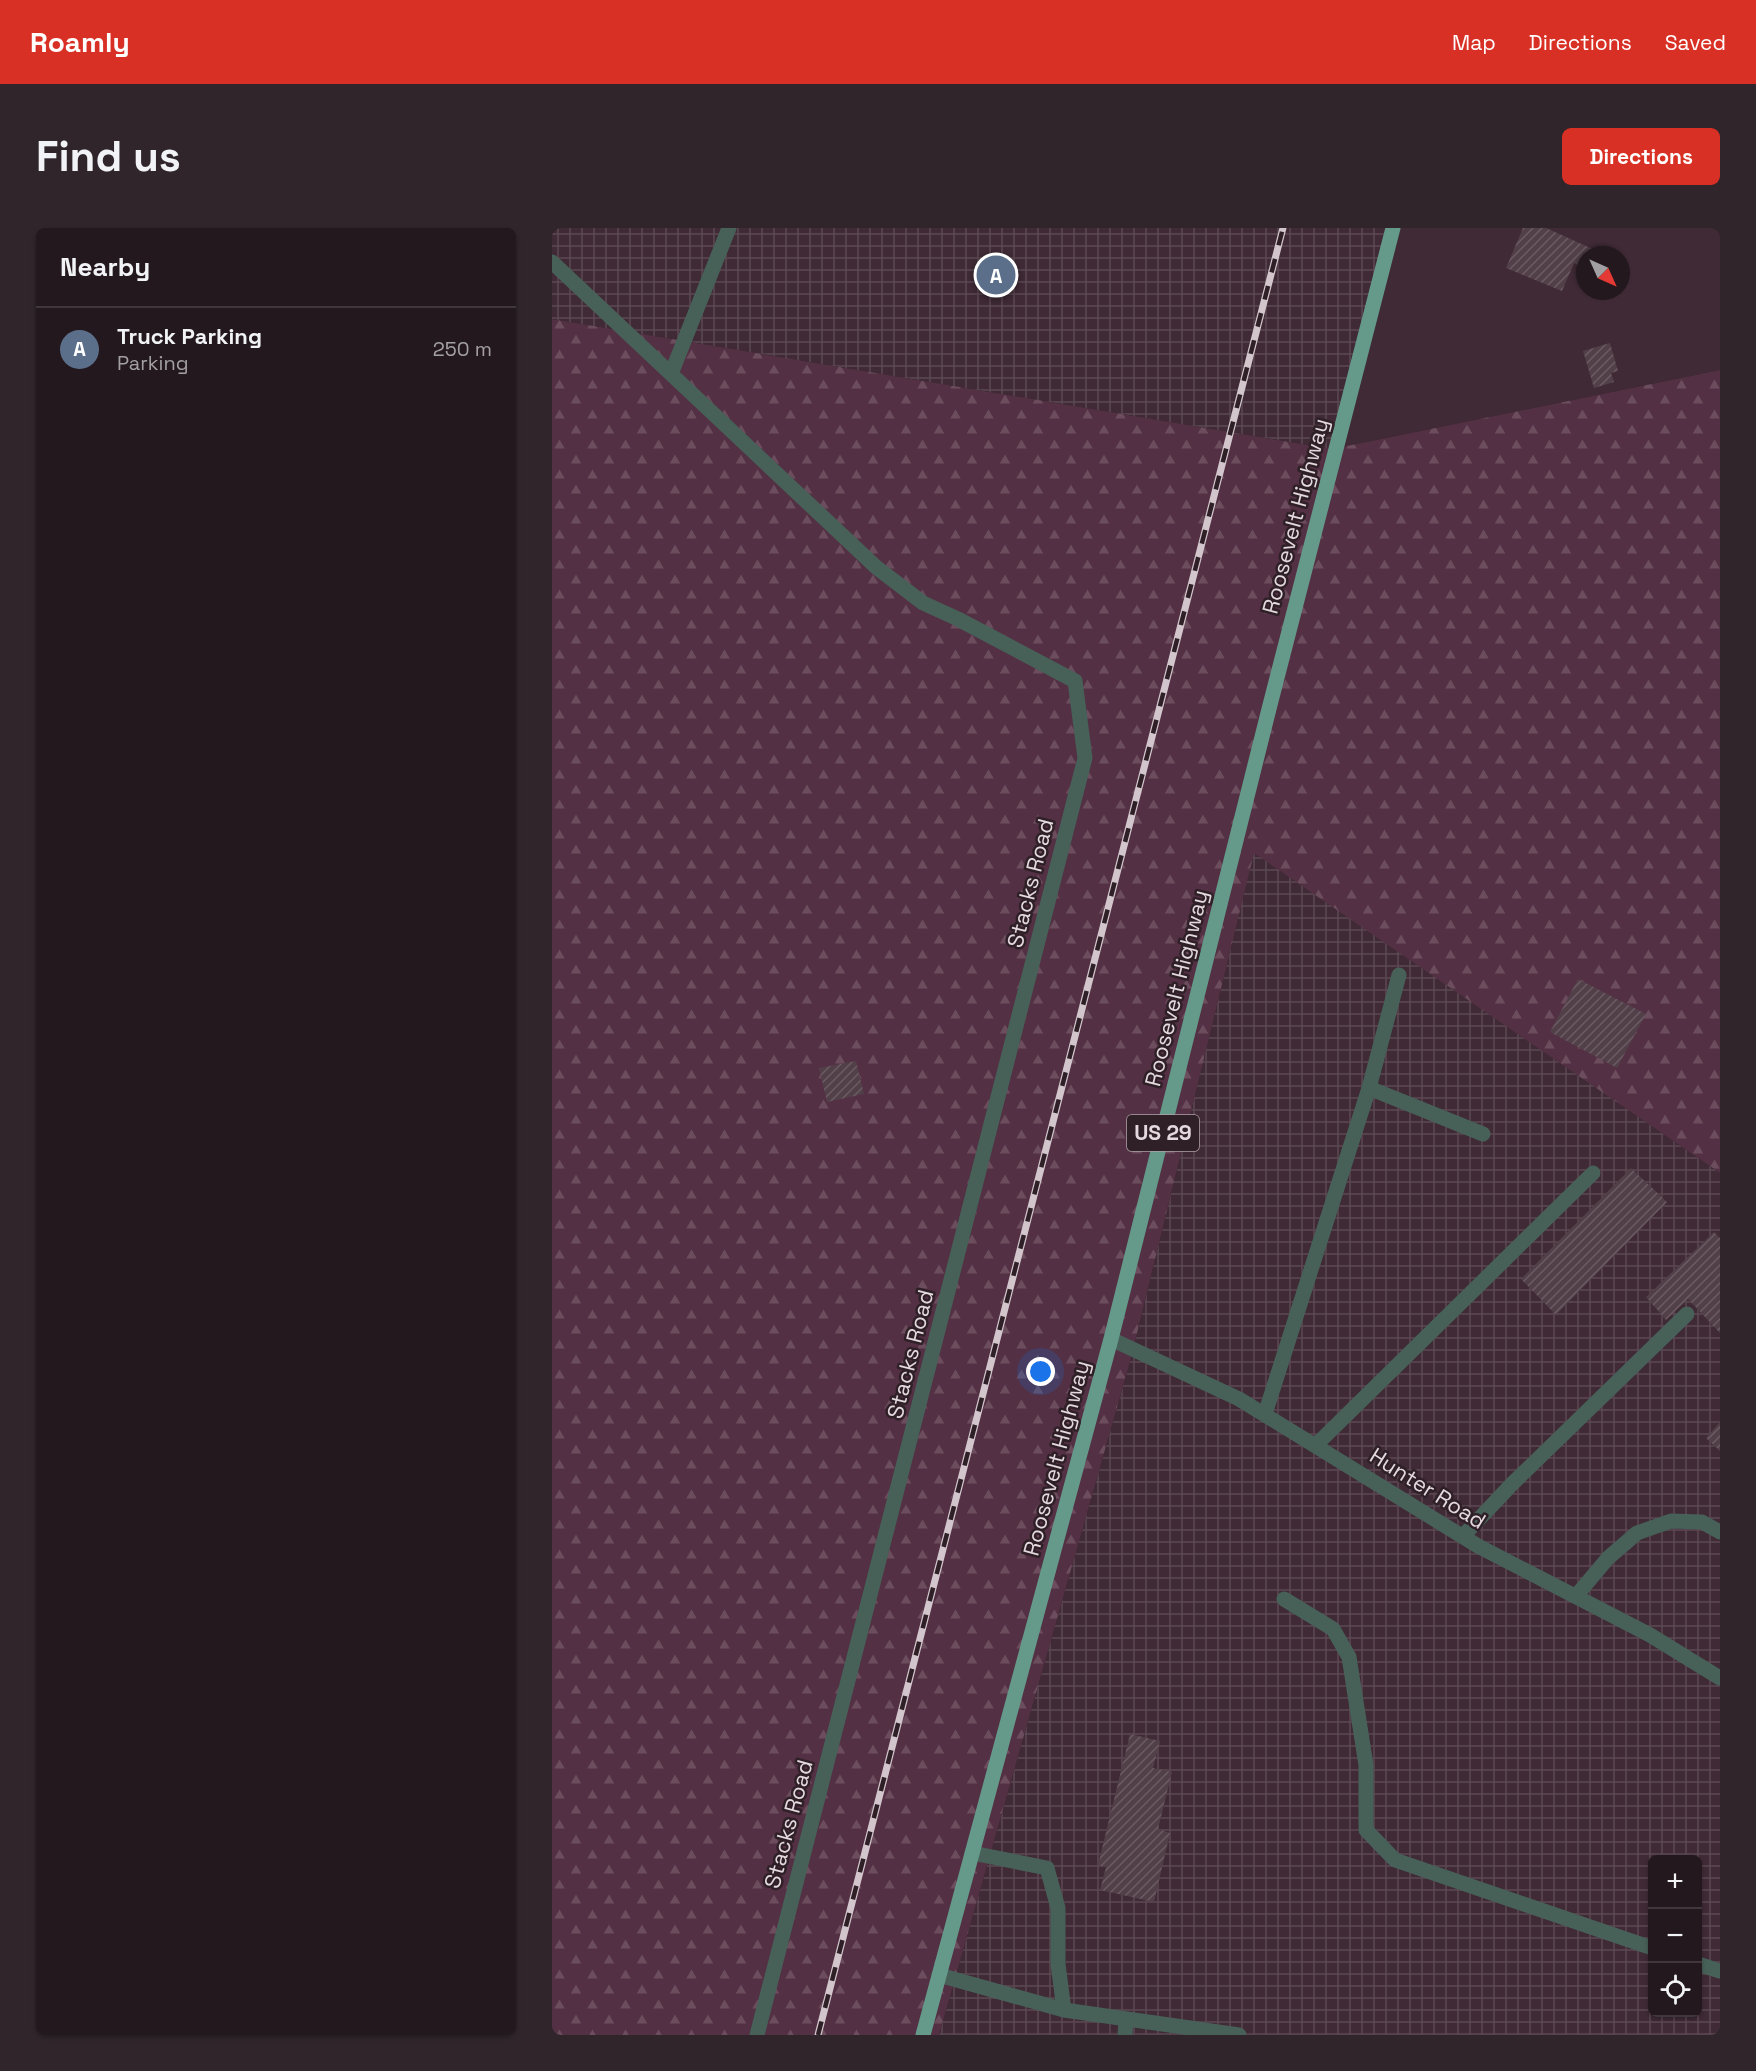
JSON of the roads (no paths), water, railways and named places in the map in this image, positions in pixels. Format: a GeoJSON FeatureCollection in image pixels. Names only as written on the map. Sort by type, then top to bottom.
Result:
{"type":"FeatureCollection","features":[{"type":"Feature","properties":{"kind":"main road","name":"Roosevelt Highway"},"geometry":{"type":"LineString","coordinates":[[923,2035],[1111,1339],[1270,705],[1393,228]]}},
{"type":"Feature","properties":{"kind":"street"},"geometry":{"type":"LineString","coordinates":[[552,262],[671,374],[729,228]]}},
{"type":"Feature","properties":{"kind":"street","name":"Stacks Road"},"geometry":{"type":"LineString","coordinates":[[671,374],[885,574],[923,603],[1075,681],[1085,758],[757,2035]]}},
{"type":"Feature","properties":{"kind":"street"},"geometry":{"type":"LineString","coordinates":[[1265,1414],[1369,1088],[1399,975]]}},
{"type":"Feature","properties":{"kind":"street"},"geometry":{"type":"LineString","coordinates":[[1369,1088],[1483,1134]]}},
{"type":"Feature","properties":{"kind":"street"},"geometry":{"type":"LineString","coordinates":[[1316,1445],[1593,1173]]}},
{"type":"Feature","properties":{"kind":"street"},"geometry":{"type":"LineString","coordinates":[[1463,1536],[1512,1484],[1687,1314]]}},
{"type":"Feature","properties":{"kind":"street","name":"Hunter Road"},"geometry":{"type":"LineString","coordinates":[[1111,1339],[1239,1399],[1463,1536],[1650,1635],[1720,1678]]}},
{"type":"Feature","properties":{"kind":"street"},"geometry":{"type":"LineString","coordinates":[[1576,1596],[1608,1558],[1637,1533],[1671,1521],[1702,1522],[1720,1532]]}},
{"type":"Feature","properties":{"kind":"street"},"geometry":{"type":"LineString","coordinates":[[1284,1599],[1333,1629],[1349,1657],[1366,1765],[1366,1830],[1395,1860],[1648,1946]]}},
{"type":"Feature","properties":{"kind":"street"},"geometry":{"type":"LineString","coordinates":[[972,1853],[1047,1868],[1058,1908],[1058,1964],[1064,2010]]}},
{"type":"Feature","properties":{"kind":"street"},"geometry":{"type":"LineString","coordinates":[[1702,1965],[1720,1971]]}},
{"type":"Feature","properties":{"kind":"street"},"geometry":{"type":"LineString","coordinates":[[939,1975],[1064,2010],[1239,2035]]}},
{"type":"Feature","properties":{"kind":"street"},"geometry":{"type":"LineString","coordinates":[[1125,2035],[1126,2019]]}},
{"type":"Feature","properties":{"kind":"railway"},"geometry":{"type":"LineString","coordinates":[[818,2035],[1283,228]]}},
{"type":"Feature","properties":{"kind":"place","name":"Truck Parking"},"geometry":{"type":"Point","coordinates":[996,275]}}]}
